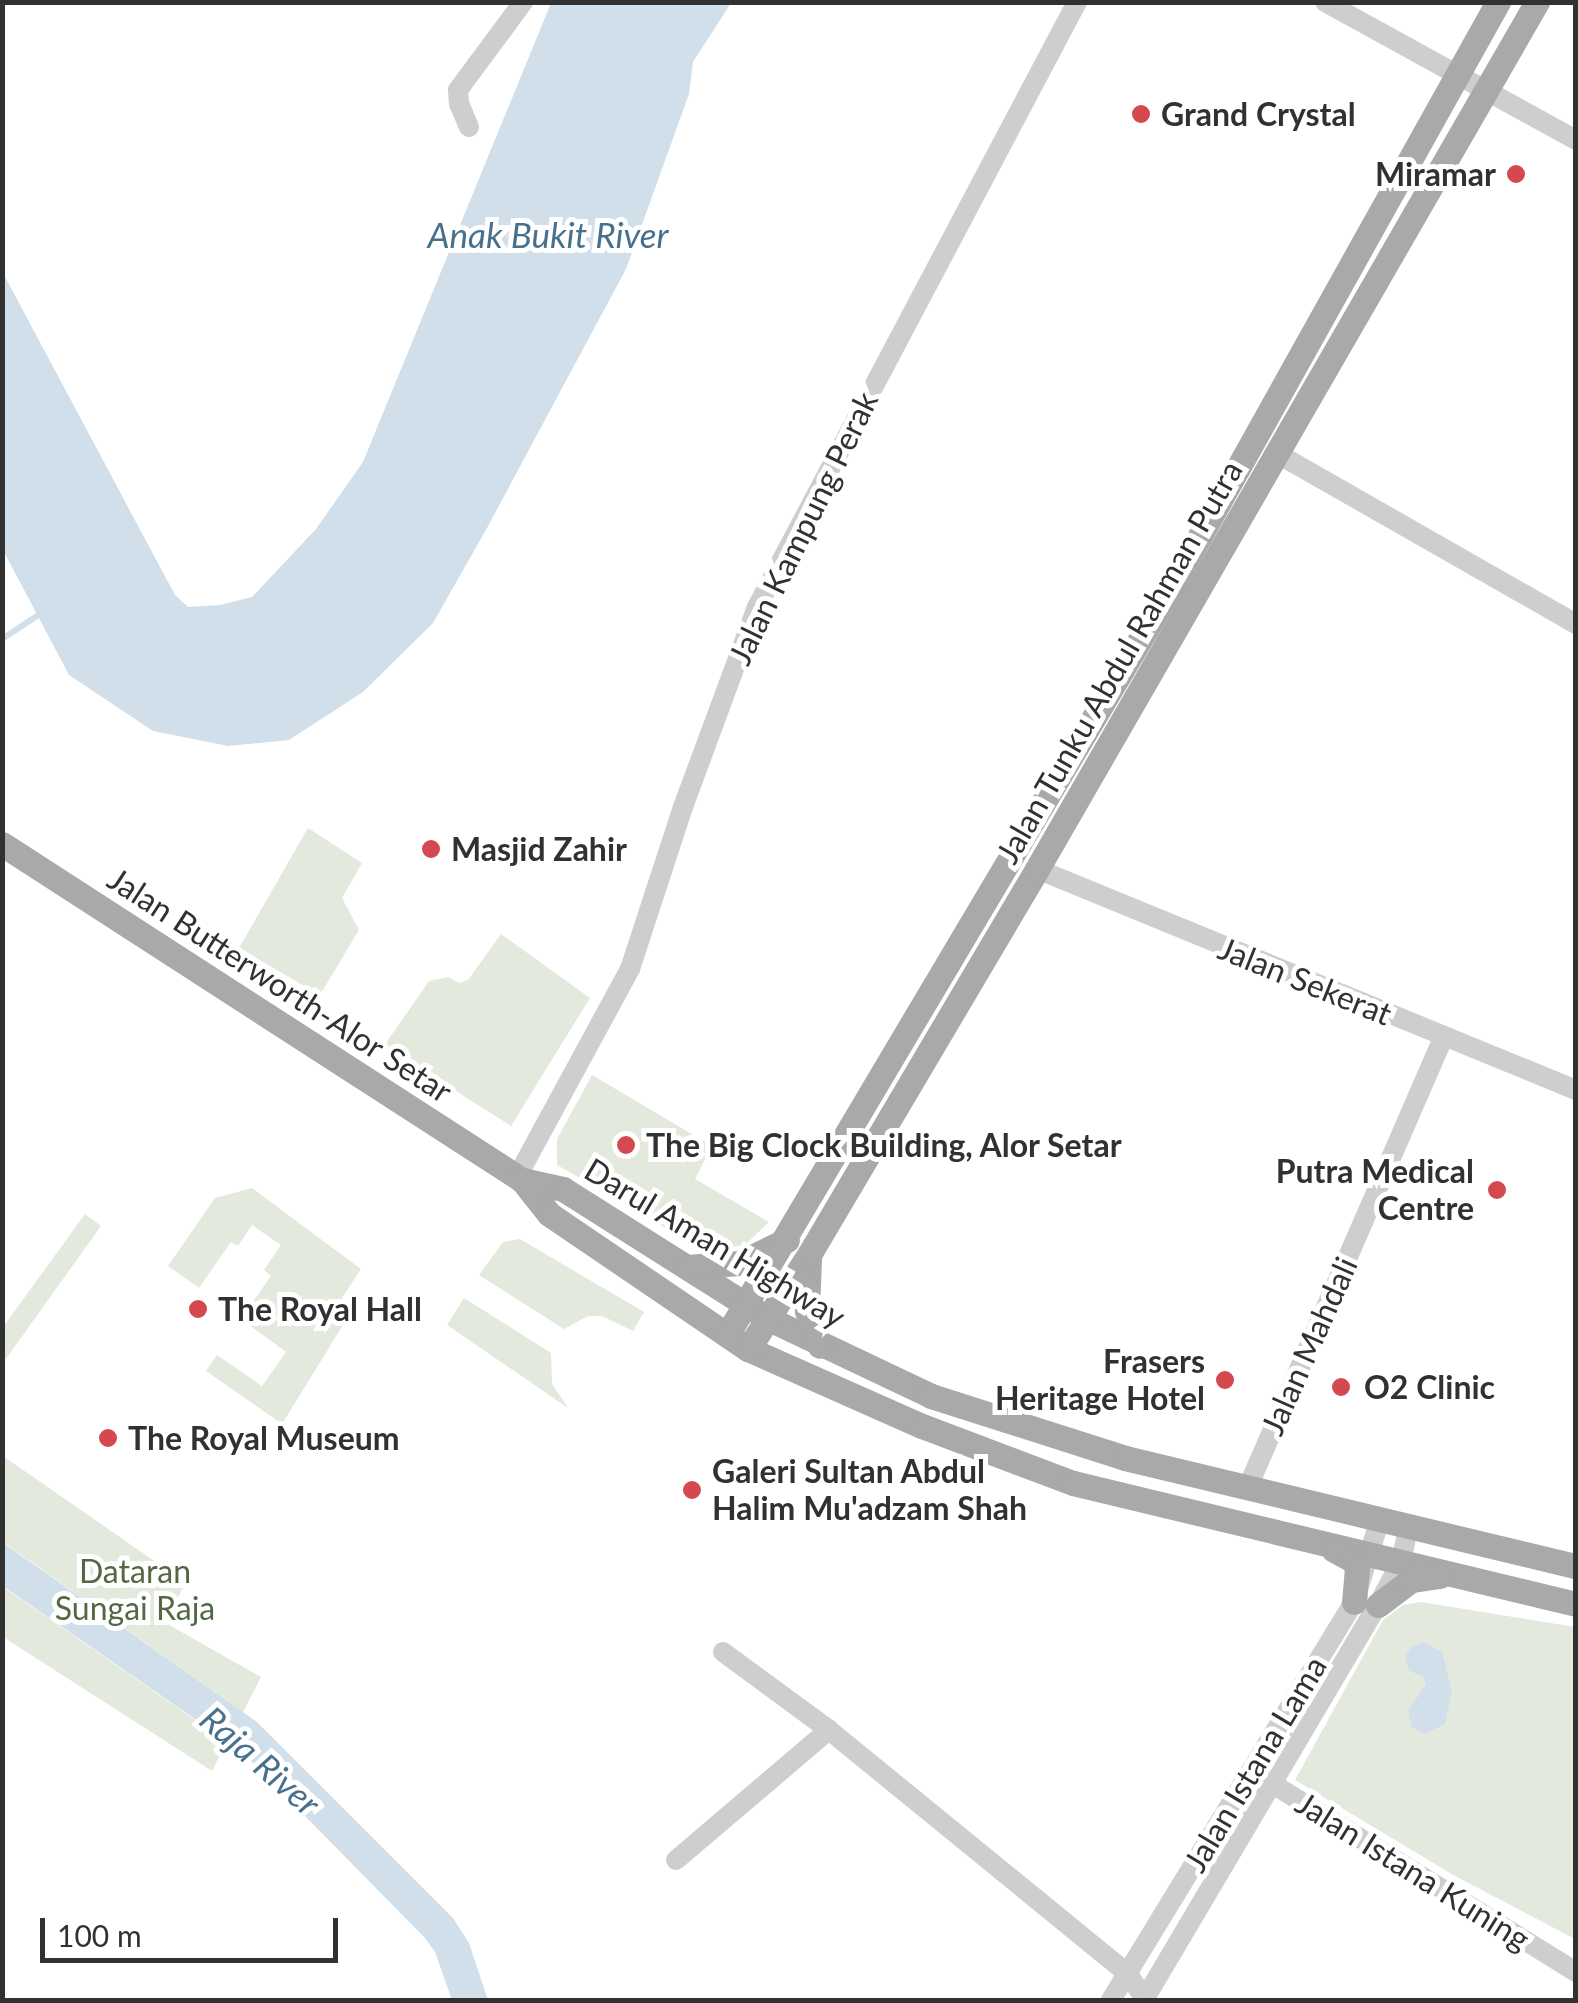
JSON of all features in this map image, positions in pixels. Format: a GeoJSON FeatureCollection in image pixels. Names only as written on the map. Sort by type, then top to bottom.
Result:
{"type":"FeatureCollection","features":[{"type":"Feature","properties":{"kind":"main road","name":"Jalan Tunku Abdul Rahman Putra"},"geometry":{"type":"LineString","coordinates":[[799,1246],[1498,2]]}},
{"type":"Feature","properties":{"kind":"main road","name":"Jalan Tunku Abdul Rahman Putra"},"geometry":{"type":"LineString","coordinates":[[738,1342],[1036,869],[1537,2]]}},
{"type":"Feature","properties":{"kind":"main road","name":"Jalan Butterworth-Alor Setar"},"geometry":{"type":"LineString","coordinates":[[2,844],[519,1179]]}},
{"type":"Feature","properties":{"kind":"main road","name":"Darul Aman Highway"},"geometry":{"type":"LineString","coordinates":[[519,1179],[563,1189],[757,1312],[820,1346],[931,1396],[1125,1458],[1576,1566]]}},
{"type":"Feature","properties":{"kind":"main road","name":"Darul Aman Highway"},"geometry":{"type":"LineString","coordinates":[[519,1179],[549,1214],[738,1342],[922,1426],[1073,1483],[1576,1604]]}},
{"type":"Feature","properties":{"kind":"main road"},"geometry":{"type":"LineString","coordinates":[[688,1268],[739,1263],[799,1246],[807,1311],[820,1346]]}},
{"type":"Feature","properties":{"kind":"main road"},"geometry":{"type":"LineString","coordinates":[[1290,1535],[1354,1560],[1366,1604],[1411,1580],[1455,1575]]}},
{"type":"Feature","properties":{"kind":"street"},"geometry":{"type":"LineString","coordinates":[[469,128],[458,104],[458,90],[523,2]]}},
{"type":"Feature","properties":{"kind":"street","name":"Jalan Kampung Perak"},"geometry":{"type":"LineString","coordinates":[[519,1179],[630,968],[683,807],[756,607],[1076,2]]}},
{"type":"Feature","properties":{"kind":"street"},"geometry":{"type":"LineString","coordinates":[[1324,2],[1576,140]]}},
{"type":"Feature","properties":{"kind":"street"},"geometry":{"type":"LineString","coordinates":[[1278,454],[1576,624]]}},
{"type":"Feature","properties":{"kind":"street","name":"Jalan Sekerat"},"geometry":{"type":"LineString","coordinates":[[1036,869],[1576,1090]]}},
{"type":"Feature","properties":{"kind":"street","name":"Jalan Mahdali"},"geometry":{"type":"LineString","coordinates":[[1247,1489],[1444,1038]]}},
{"type":"Feature","properties":{"kind":"street","name":"Jalan Istana Lama"},"geometry":{"type":"LineString","coordinates":[[1145,2000],[1274,1785],[1366,1604],[1380,1519]]}},
{"type":"Feature","properties":{"kind":"street","name":"Jalan Istana Lama"},"geometry":{"type":"LineString","coordinates":[[1111,2000],[1251,1771],[1366,1604],[1401,1562],[1408,1528]]}},
{"type":"Feature","properties":{"kind":"street"},"geometry":{"type":"LineString","coordinates":[[724,1652],[829,1730],[1128,1974],[1145,2000]]}},
{"type":"Feature","properties":{"kind":"street"},"geometry":{"type":"LineString","coordinates":[[676,1860],[829,1730]]}},
{"type":"Feature","properties":{"kind":"street","name":"Jalan Istana Kuning"},"geometry":{"type":"LineString","coordinates":[[1251,1771],[1576,1972]]}},
{"type":"Feature","properties":{"kind":"green space"},"geometry":{"type":"Polygon","coordinates":[[[308,828],[362,863],[342,898],[359,930],[320,995],[239,948],[308,828]]]}},
{"type":"Feature","properties":{"kind":"green space"},"geometry":{"type":"Polygon","coordinates":[[[501,934],[590,998],[511,1126],[384,1046],[429,981],[448,977],[459,983],[468,980],[501,934]]]}},
{"type":"Feature","properties":{"kind":"green space"},"geometry":{"type":"Polygon","coordinates":[[[592,1075],[712,1146],[695,1179],[769,1222],[746,1244],[726,1249],[706,1245],[685,1239],[557,1165],[557,1139],[592,1075]]]}},
{"type":"Feature","properties":{"kind":"green space"},"geometry":{"type":"Polygon","coordinates":[[[252,1188],[361,1269],[342,1298],[354,1307],[282,1424],[206,1371],[217,1355],[262,1386],[286,1352],[241,1319],[271,1276],[264,1270],[281,1245],[252,1225],[238,1246],[231,1242],[199,1288],[168,1266],[215,1198],[252,1188]]]}},
{"type":"Feature","properties":{"kind":"green space"},"geometry":{"type":"Polygon","coordinates":[[[85,1214],[101,1226],[3,1363],[3,1327],[85,1214]]]}},
{"type":"Feature","properties":{"kind":"green space"},"geometry":{"type":"Polygon","coordinates":[[[520,1239],[644,1312],[633,1331],[602,1316],[588,1316],[564,1329],[479,1275],[503,1242],[520,1239]]]}},
{"type":"Feature","properties":{"kind":"green space"},"geometry":{"type":"Polygon","coordinates":[[[464,1298],[551,1353],[552,1384],[568,1408],[447,1325],[464,1298]]]}},
{"type":"Feature","properties":{"kind":"green space","name":"Dataran Sungai Raja"},"geometry":{"type":"Polygon","coordinates":[[[3,1456],[186,1583],[164,1622],[261,1677],[243,1712],[3,1542],[3,1456]]]}},
{"type":"Feature","properties":{"kind":"green space","name":"Dataran Sungai Raja"},"geometry":{"type":"Polygon","coordinates":[[[2,1586],[227,1742],[212,1771],[3,1637],[2,1586]]]}},
{"type":"Feature","properties":{"kind":"green space"},"geometry":{"type":"Polygon","coordinates":[[[1421,1602],[1575,1627],[1575,1939],[1455,1876],[1295,1780],[1383,1620],[1403,1605],[1421,1602]]]}},
{"type":"Feature","properties":{"kind":"water","name":"Anak Bukit River"},"geometry":{"type":"Polygon","coordinates":[[[551,3],[731,3],[693,62],[689,94],[626,269],[487,528],[433,623],[363,692],[289,740],[228,746],[153,731],[69,675],[3,550],[3,273],[175,595],[188,607],[252,597],[316,529],[363,462],[551,3]]]}},
{"type":"Feature","properties":{"kind":"water","name":"Raja River"},"geometry":{"type":"Polygon","coordinates":[[[2,1542],[257,1722],[453,1918],[469,1943],[488,2000],[452,2000],[435,1952],[425,1938],[241,1751],[3,1586],[2,1542]]]}},
{"type":"Feature","properties":{"kind":"water"},"geometry":{"type":"Polygon","coordinates":[[[1424,1642],[1442,1652],[1452,1691],[1445,1724],[1424,1734],[1411,1727],[1408,1711],[1426,1684],[1423,1676],[1409,1671],[1405,1657],[1411,1647],[1424,1642]]]}},
{"type":"Feature","properties":{"kind":"waterway"},"geometry":{"type":"LineString","coordinates":[[2,639],[43,612]]}},
{"type":"Feature","properties":{"kind":"place","name":"Grand Crystal"},"geometry":{"type":"Point","coordinates":[1141,114]}},
{"type":"Feature","properties":{"kind":"place","name":"Miramar"},"geometry":{"type":"Point","coordinates":[1516,174]}},
{"type":"Feature","properties":{"kind":"place","name":"Masjid Zahir"},"geometry":{"type":"Point","coordinates":[431,849]}},
{"type":"Feature","properties":{"kind":"place","name":"The Big Clock Building, Alor Setar"},"geometry":{"type":"Point","coordinates":[626,1145]}},
{"type":"Feature","properties":{"kind":"place","name":"Putra Medical Centre"},"geometry":{"type":"Point","coordinates":[1497,1190]}},
{"type":"Feature","properties":{"kind":"place","name":"The Royal Hall"},"geometry":{"type":"Point","coordinates":[198,1309]}},
{"type":"Feature","properties":{"kind":"place","name":"Frasers Heritage Hotel"},"geometry":{"type":"Point","coordinates":[1225,1380]}},
{"type":"Feature","properties":{"kind":"place","name":"O2 Clinic"},"geometry":{"type":"Point","coordinates":[1341,1387]}},
{"type":"Feature","properties":{"kind":"place","name":"The Royal Museum"},"geometry":{"type":"Point","coordinates":[108,1438]}},
{"type":"Feature","properties":{"kind":"place","name":"Galeri Sultan Abdul Halim Mu'adzam Shah"},"geometry":{"type":"Point","coordinates":[692,1490]}}]}
